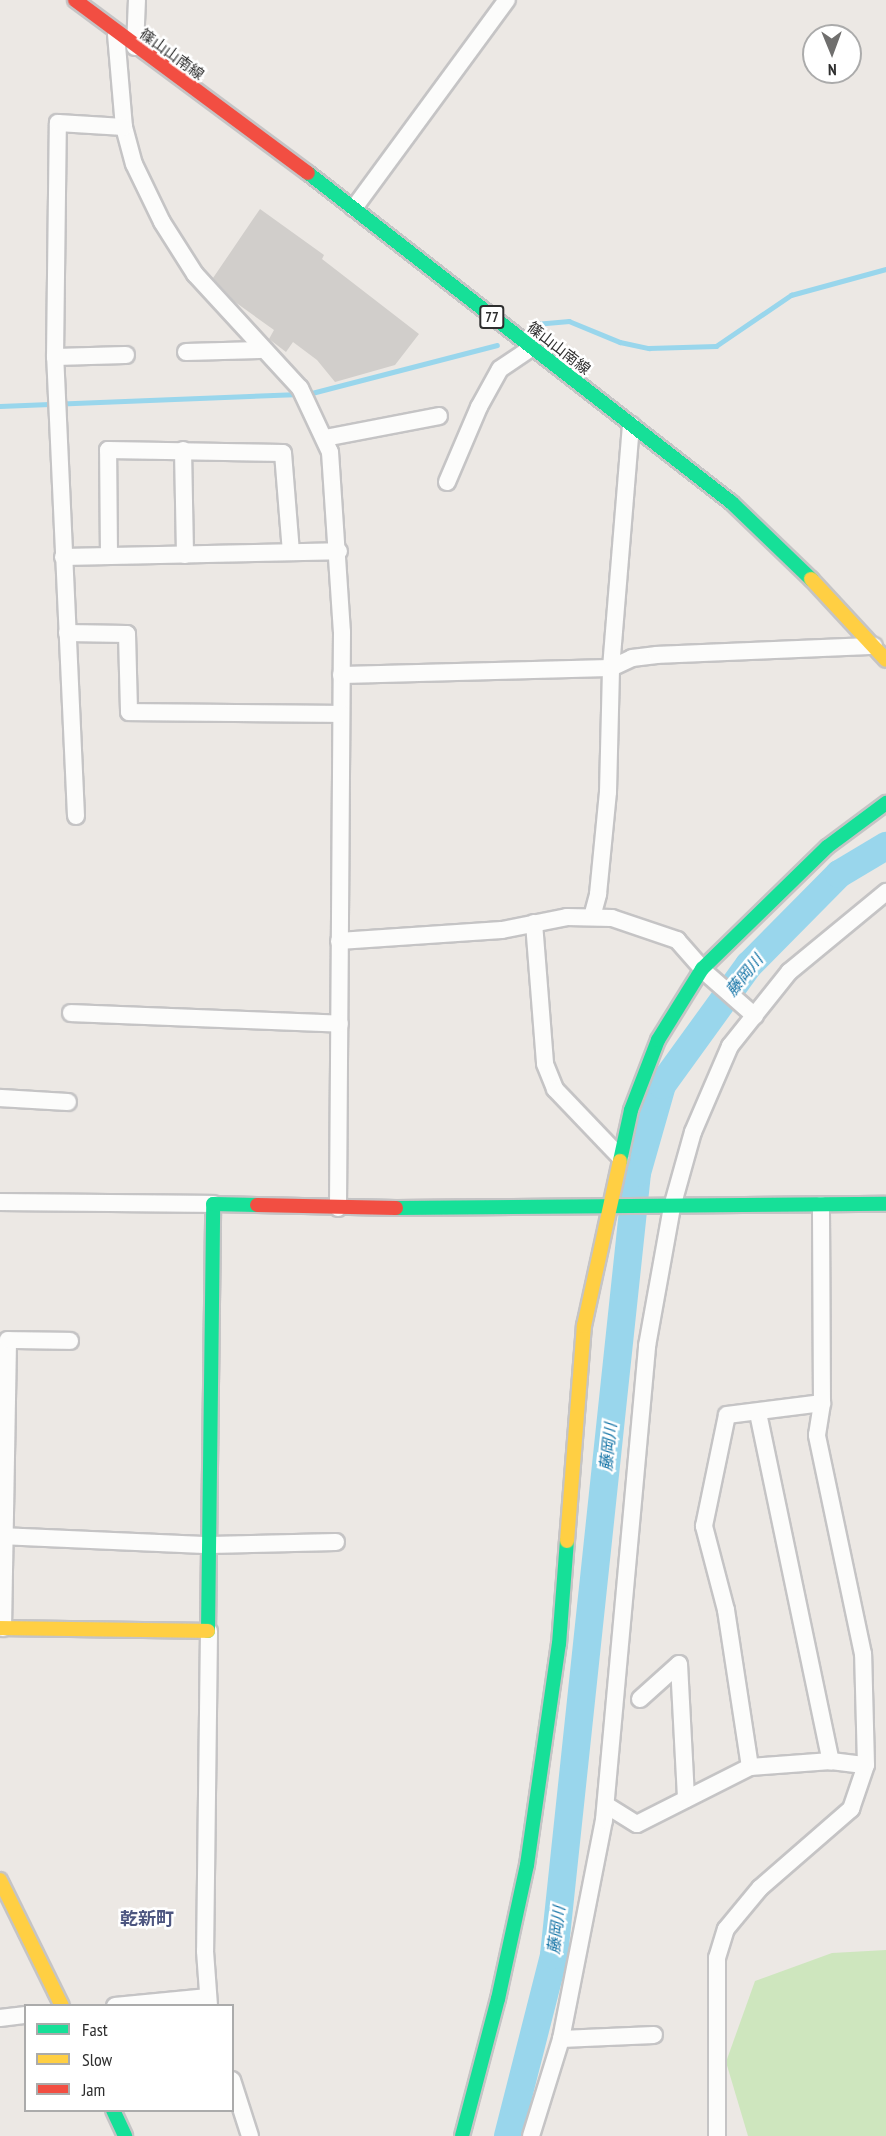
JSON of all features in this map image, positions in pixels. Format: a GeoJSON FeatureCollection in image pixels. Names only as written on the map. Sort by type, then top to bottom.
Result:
{"type":"FeatureCollection","features":[{"type":"Feature","properties":{"kind":"street","name":"篠山山南線"},"geometry":{"type":"LineString","coordinates":[[75,0],[116,34],[354,208],[732,503],[842,609],[886,660]]}},
{"type":"Feature","properties":{"kind":"street"},"geometry":{"type":"LineString","coordinates":[[135,46],[137,0]]}},
{"type":"Feature","properties":{"kind":"street"},"geometry":{"type":"LineString","coordinates":[[354,208],[507,0]]}},
{"type":"Feature","properties":{"kind":"street"},"geometry":{"type":"LineString","coordinates":[[116,34],[124,127],[134,164],[176,246],[260,350],[300,388],[330,452],[339,551],[342,714],[338,1208]]}},
{"type":"Feature","properties":{"kind":"street"},"geometry":{"type":"LineString","coordinates":[[76,816],[55,357],[58,123],[124,127]]}},
{"type":"Feature","properties":{"kind":"street"},"geometry":{"type":"LineString","coordinates":[[447,482],[479,407],[500,369],[531,348]]}},
{"type":"Feature","properties":{"kind":"street"},"geometry":{"type":"LineString","coordinates":[[186,352],[260,350]]}},
{"type":"Feature","properties":{"kind":"street"},"geometry":{"type":"LineString","coordinates":[[55,357],[126,355]]}},
{"type":"Feature","properties":{"kind":"street"},"geometry":{"type":"LineString","coordinates":[[325,438],[439,416]]}},
{"type":"Feature","properties":{"kind":"street"},"geometry":{"type":"LineString","coordinates":[[592,917],[598,894],[608,792],[611,668],[631,425]]}},
{"type":"Feature","properties":{"kind":"street"},"geometry":{"type":"LineString","coordinates":[[109,556],[108,450],[284,453],[291,552]]}},
{"type":"Feature","properties":{"kind":"street"},"geometry":{"type":"LineString","coordinates":[[183,450],[185,555]]}},
{"type":"Feature","properties":{"kind":"street"},"geometry":{"type":"LineString","coordinates":[[63,557],[339,551]]}},
{"type":"Feature","properties":{"kind":"street"},"geometry":{"type":"LineString","coordinates":[[67,633],[127,634],[129,712],[342,714]]}},
{"type":"Feature","properties":{"kind":"street"},"geometry":{"type":"LineString","coordinates":[[341,675],[611,668],[632,658],[657,655],[874,646]]}},
{"type":"Feature","properties":{"kind":"street"},"geometry":{"type":"LineString","coordinates":[[462,2136],[498,1999],[527,1865],[559,1644],[584,1326],[631,1110],[658,1040],[704,971],[827,847],[886,802]]}},
{"type":"Feature","properties":{"kind":"street"},"geometry":{"type":"LineString","coordinates":[[531,2136],[561,2039],[606,1805],[647,1346],[666,1207],[709,1088],[730,1046],[752,1013],[789,972],[886,892]]}},
{"type":"Feature","properties":{"kind":"street"},"geometry":{"type":"LineString","coordinates":[[339,941],[502,930],[567,917],[592,917],[634,923],[677,940],[704,971],[752,1013]]}},
{"type":"Feature","properties":{"kind":"street"},"geometry":{"type":"LineString","coordinates":[[534,924],[545,1064],[555,1089],[620,1156]]}},
{"type":"Feature","properties":{"kind":"street"},"geometry":{"type":"LineString","coordinates":[[71,1013],[340,1024]]}},
{"type":"Feature","properties":{"kind":"street"},"geometry":{"type":"LineString","coordinates":[[0,1098],[68,1102]]}},
{"type":"Feature","properties":{"kind":"street"},"geometry":{"type":"LineString","coordinates":[[0,1202],[338,1208],[886,1204]]}},
{"type":"Feature","properties":{"kind":"street"},"geometry":{"type":"LineString","coordinates":[[152,2004],[208,2001],[213,1204]]}},
{"type":"Feature","properties":{"kind":"street"},"geometry":{"type":"LineString","coordinates":[[717,2136],[717,1958],[726,1929],[760,1888],[851,1809],[866,1765],[863,1654],[818,1436],[822,1403],[821,1205]]}},
{"type":"Feature","properties":{"kind":"street"},"geometry":{"type":"LineString","coordinates":[[70,1341],[8,1340],[2,1628],[209,1631]]}},
{"type":"Feature","properties":{"kind":"street"},"geometry":{"type":"LineString","coordinates":[[750,1767],[726,1610],[704,1526],[727,1415],[758,1413],[822,1403]]}},
{"type":"Feature","properties":{"kind":"street"},"geometry":{"type":"LineString","coordinates":[[758,1413],[831,1761]]}},
{"type":"Feature","properties":{"kind":"street"},"geometry":{"type":"LineString","coordinates":[[3,1537],[210,1545],[336,1542]]}},
{"type":"Feature","properties":{"kind":"street"},"geometry":{"type":"LineString","coordinates":[[640,1699],[679,1664],[686,1799]]}},
{"type":"Feature","properties":{"kind":"street"},"geometry":{"type":"LineString","coordinates":[[606,1805],[637,1824],[750,1767],[831,1761],[866,1765]]}},
{"type":"Feature","properties":{"kind":"street"},"geometry":{"type":"LineString","coordinates":[[0,1880],[61,2004]]}},
{"type":"Feature","properties":{"kind":"street"},"geometry":{"type":"LineString","coordinates":[[0,2018],[24,2015]]}},
{"type":"Feature","properties":{"kind":"street"},"geometry":{"type":"LineString","coordinates":[[561,2039],[654,2035]]}},
{"type":"Feature","properties":{"kind":"street"},"geometry":{"type":"LineString","coordinates":[[234,2086],[250,2136]]}},
{"type":"Feature","properties":{"kind":"street"},"geometry":{"type":"LineString","coordinates":[[114,2112],[125,2136]]}},
{"type":"Feature","properties":{"kind":"green space"},"geometry":{"type":"Polygon","coordinates":[[[886,1950],[886,2136],[748,2136],[726,2062],[755,1981],[832,1953],[886,1950]]]}},
{"type":"Feature","properties":{"kind":"building"},"geometry":{"type":"Polygon","coordinates":[[[260,209],[324,255],[322,259],[419,334],[395,365],[335,382],[317,360],[293,342],[286,352],[269,339],[274,330],[235,302],[213,278],[260,209]]]}},
{"type":"Feature","properties":{"kind":"waterway"},"geometry":{"type":"LineString","coordinates":[[535,324],[569,321],[620,342],[649,348],[716,346],[791,295],[886,269]]}},
{"type":"Feature","properties":{"kind":"waterway"},"geometry":{"type":"LineString","coordinates":[[308,394],[497,345]]}},
{"type":"Feature","properties":{"kind":"waterway"},"geometry":{"type":"LineString","coordinates":[[0,406],[300,394]]}},
{"type":"Feature","properties":{"kind":"waterway","name":"藤岡川"},"geometry":{"type":"LineString","coordinates":[[508,2136],[554,1955],[637,1173],[662,1085],[749,965],[839,874],[886,846]]}},
{"type":"Feature","properties":{"kind":"traffic: fast"},"geometry":{"type":"LineString","coordinates":[[308,173],[732,503],[811,579]]}},
{"type":"Feature","properties":{"kind":"traffic: fast"},"geometry":{"type":"LineString","coordinates":[[620,1161],[631,1110],[658,1040],[702,969],[827,847],[886,803]]}},
{"type":"Feature","properties":{"kind":"traffic: fast"},"geometry":{"type":"LineString","coordinates":[[208,1631],[213,1204],[257,1205]]}},
{"type":"Feature","properties":{"kind":"traffic: fast"},"geometry":{"type":"LineString","coordinates":[[396,1208],[886,1204]]}},
{"type":"Feature","properties":{"kind":"traffic: fast"},"geometry":{"type":"LineString","coordinates":[[462,2136],[498,1999],[527,1865],[559,1644],[567,1541]]}},
{"type":"Feature","properties":{"kind":"traffic: fast"},"geometry":{"type":"LineString","coordinates":[[114,2112],[125,2136]]}},
{"type":"Feature","properties":{"kind":"traffic: slow"},"geometry":{"type":"LineString","coordinates":[[811,579],[886,660]]}},
{"type":"Feature","properties":{"kind":"traffic: slow"},"geometry":{"type":"LineString","coordinates":[[567,1541],[584,1326],[620,1161]]}},
{"type":"Feature","properties":{"kind":"traffic: slow"},"geometry":{"type":"LineString","coordinates":[[0,1628],[208,1631]]}},
{"type":"Feature","properties":{"kind":"traffic: slow"},"geometry":{"type":"LineString","coordinates":[[0,1880],[61,2004]]}},
{"type":"Feature","properties":{"kind":"traffic: jam"},"geometry":{"type":"LineString","coordinates":[[75,0],[308,173]]}},
{"type":"Feature","properties":{"kind":"traffic: jam"},"geometry":{"type":"LineString","coordinates":[[257,1205],[396,1208]]}},
{"type":"Feature","properties":{"kind":"district","name":"乾新町"},"geometry":{"type":"Point","coordinates":[147,1919]}}]}
